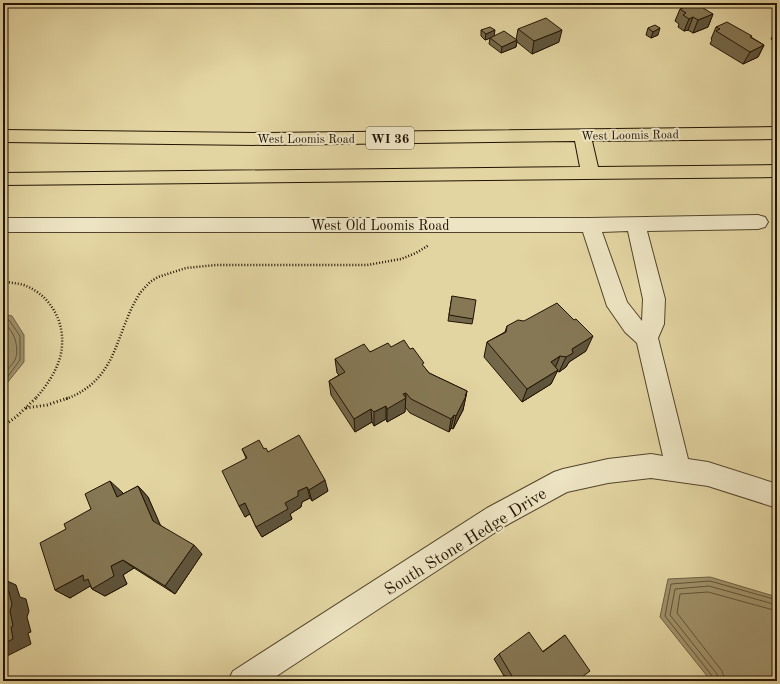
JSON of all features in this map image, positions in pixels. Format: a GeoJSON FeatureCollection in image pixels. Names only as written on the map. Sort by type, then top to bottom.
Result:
{"type":"FeatureCollection","features":[{"type":"Feature","properties":{"kind":"main road","name":"West Loomis Road"},"geometry":{"type":"LineString","coordinates":[[3,136],[273,139],[777,133]]}},
{"type":"Feature","properties":{"kind":"main road"},"geometry":{"type":"LineString","coordinates":[[582,136],[590,173]]}},
{"type":"Feature","properties":{"kind":"main road"},"geometry":{"type":"LineString","coordinates":[[3,179],[777,171]]}},
{"type":"Feature","properties":{"kind":"street","name":"West Old Loomis Road"},"geometry":{"type":"LineString","coordinates":[[3,224],[590,225],[758,222]]}},
{"type":"Feature","properties":{"kind":"street"},"geometry":{"type":"LineString","coordinates":[[636,224],[654,299],[653,324],[647,338]]}},
{"type":"Feature","properties":{"kind":"street"},"geometry":{"type":"LineString","coordinates":[[590,225],[618,306],[633,326],[647,338],[678,470]]}},
{"type":"Feature","properties":{"kind":"street","name":"South Stone Hedge Drive"},"geometry":{"type":"LineString","coordinates":[[244,681],[496,517],[563,481],[608,471],[651,466],[708,474],[777,496]]}},
{"type":"Feature","properties":{"kind":"path"},"geometry":{"type":"LineString","coordinates":[[26,408],[43,407],[62,401],[88,387],[105,372],[142,290],[156,279],[175,270],[193,266],[216,265],[359,265],[384,263],[421,251],[435,240],[446,225]]}},
{"type":"Feature","properties":{"kind":"path"},"geometry":{"type":"LineString","coordinates":[[3,281],[23,285],[39,293],[51,304],[62,323],[64,341],[56,370],[40,395],[17,417],[3,426]]}},
{"type":"Feature","properties":{"kind":"water"},"geometry":{"type":"Polygon","coordinates":[[[3,314],[12,316],[24,335],[24,362],[3,388],[3,314]]]}},
{"type":"Feature","properties":{"kind":"water"},"geometry":{"type":"Polygon","coordinates":[[[710,577],[777,597],[777,681],[711,681],[660,617],[668,579],[710,577]]]}},
{"type":"Feature","properties":{"kind":"building"},"geometry":{"type":"Polygon","coordinates":[[[695,3],[713,14],[698,20],[693,17],[689,19],[683,15],[686,13],[680,9],[695,3]]]}},
{"type":"Feature","properties":{"kind":"building"},"geometry":{"type":"Polygon","coordinates":[[[546,18],[562,30],[534,41],[518,29],[546,18]]]}},
{"type":"Feature","properties":{"kind":"building"},"geometry":{"type":"Polygon","coordinates":[[[727,22],[752,36],[750,37],[764,45],[750,52],[716,31],[720,29],[716,27],[727,22]]]}},
{"type":"Feature","properties":{"kind":"building"},"geometry":{"type":"Polygon","coordinates":[[[655,25],[660,28],[653,32],[648,28],[655,25]]]}},
{"type":"Feature","properties":{"kind":"building"},"geometry":{"type":"Polygon","coordinates":[[[490,27],[495,30],[486,34],[481,30],[490,27]]]}},
{"type":"Feature","properties":{"kind":"building"},"geometry":{"type":"Polygon","coordinates":[[[504,31],[517,40],[502,47],[490,38],[504,31]]]}},
{"type":"Feature","properties":{"kind":"building"},"geometry":{"type":"Polygon","coordinates":[[[452,296],[476,300],[473,319],[449,315],[452,296]]]}},
{"type":"Feature","properties":{"kind":"building"},"geometry":{"type":"Polygon","coordinates":[[[557,303],[593,336],[572,349],[573,353],[566,357],[560,356],[551,362],[558,370],[527,389],[487,342],[506,332],[507,326],[518,320],[524,321],[557,303]]]}},
{"type":"Feature","properties":{"kind":"building"},"geometry":{"type":"Polygon","coordinates":[[[404,340],[410,349],[413,348],[429,373],[467,391],[456,416],[454,415],[451,419],[411,399],[406,393],[403,394],[406,398],[387,409],[386,406],[374,412],[371,409],[354,419],[329,381],[345,372],[335,359],[364,344],[370,352],[388,343],[391,347],[404,340]]]}},
{"type":"Feature","properties":{"kind":"building"},"geometry":{"type":"Polygon","coordinates":[[[299,435],[325,480],[309,490],[307,487],[298,491],[298,496],[285,503],[288,509],[256,527],[245,503],[239,506],[222,471],[247,458],[242,449],[259,440],[264,449],[266,448],[268,452],[299,435]]]}},
{"type":"Feature","properties":{"kind":"building"},"geometry":{"type":"Polygon","coordinates":[[[110,481],[117,497],[138,486],[153,521],[194,545],[165,586],[123,560],[111,566],[114,576],[92,589],[88,579],[84,581],[83,575],[55,590],[40,543],[66,529],[64,524],[91,509],[85,494],[110,481]]]}},
{"type":"Feature","properties":{"kind":"building"},"geometry":{"type":"Polygon","coordinates":[[[3,589],[9,592],[12,604],[10,611],[13,626],[11,627],[13,639],[3,644],[3,589]]]}},
{"type":"Feature","properties":{"kind":"building"},"geometry":{"type":"Polygon","coordinates":[[[529,632],[543,652],[565,635],[590,671],[582,677],[585,681],[497,681],[505,675],[508,679],[512,676],[499,654],[529,632]]]}}]}
